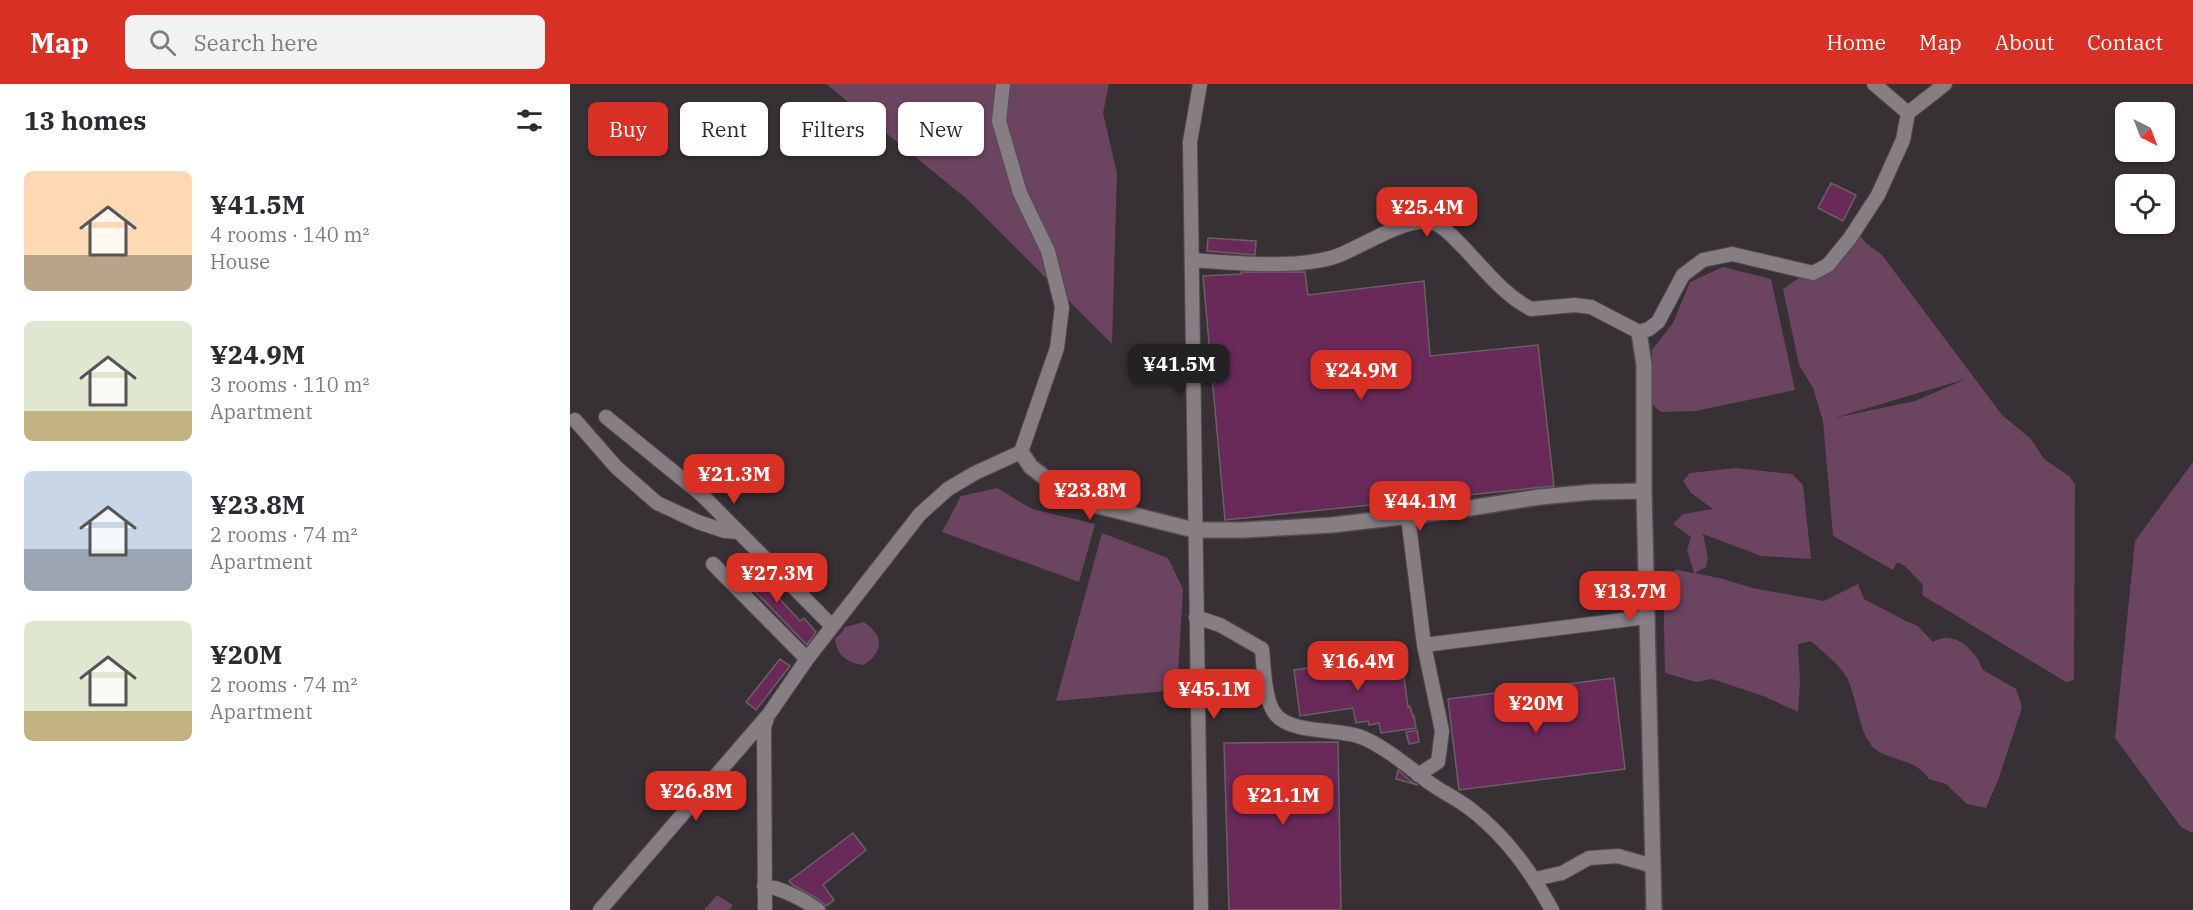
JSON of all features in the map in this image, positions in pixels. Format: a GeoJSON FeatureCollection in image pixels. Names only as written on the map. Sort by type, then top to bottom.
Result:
{"type":"FeatureCollection","features":[{"type":"Feature","properties":{"kind":"street"},"geometry":{"type":"LineString","coordinates":[[600,910],[769,714],[807,658],[920,514],[948,489],[1021,452],[1057,348],[1062,307],[1048,251],[1020,193],[999,120],[1002,84]]}},
{"type":"Feature","properties":{"kind":"street"},"geometry":{"type":"LineString","coordinates":[[1200,84],[1190,142],[1201,910]]}},
{"type":"Feature","properties":{"kind":"street"},"geometry":{"type":"LineString","coordinates":[[1874,84],[1908,113]]}},
{"type":"Feature","properties":{"kind":"street"},"geometry":{"type":"LineString","coordinates":[[1192,260],[1248,264],[1300,262],[1334,257],[1389,231],[1415,222],[1435,223],[1449,233],[1507,293],[1531,309],[1575,305],[1591,307],[1640,332],[1658,322],[1683,275],[1703,260],[1732,254],[1813,273],[1828,265],[1850,238],[1878,195],[1903,140],[1908,113],[1945,84]]}},
{"type":"Feature","properties":{"kind":"street"},"geometry":{"type":"LineString","coordinates":[[1640,332],[1644,365],[1644,491],[1654,910]]}},
{"type":"Feature","properties":{"kind":"street"},"geometry":{"type":"LineString","coordinates":[[606,417],[702,495],[832,626]]}},
{"type":"Feature","properties":{"kind":"street"},"geometry":{"type":"LineString","coordinates":[[575,420],[616,467],[657,503],[698,522],[725,531],[738,531]]}},
{"type":"Feature","properties":{"kind":"street"},"geometry":{"type":"LineString","coordinates":[[1021,452],[1031,467],[1059,489],[1090,504],[1194,530],[1244,530],[1332,525],[1408,517],[1540,496],[1644,491]]}},
{"type":"Feature","properties":{"kind":"street"},"geometry":{"type":"LineString","coordinates":[[1408,517],[1424,645],[1443,731],[1438,762],[1418,775]]}},
{"type":"Feature","properties":{"kind":"street"},"geometry":{"type":"LineString","coordinates":[[713,564],[807,658]]}},
{"type":"Feature","properties":{"kind":"street"},"geometry":{"type":"LineString","coordinates":[[1196,617],[1220,625],[1262,649],[1267,696],[1276,715],[1292,726],[1360,736],[1397,758],[1418,775],[1469,808],[1503,838],[1535,879],[1552,910]]}},
{"type":"Feature","properties":{"kind":"street"},"geometry":{"type":"LineString","coordinates":[[1424,645],[1647,617]]}},
{"type":"Feature","properties":{"kind":"street"},"geometry":{"type":"LineString","coordinates":[[765,910],[764,727],[769,714]]}},
{"type":"Feature","properties":{"kind":"street"},"geometry":{"type":"LineString","coordinates":[[1535,879],[1562,873],[1589,858],[1618,856],[1653,866]]}},
{"type":"Feature","properties":{"kind":"street"},"geometry":{"type":"LineString","coordinates":[[764,886],[776,887],[807,901],[818,910]]}},
{"type":"Feature","properties":{"kind":"shaded area"},"geometry":{"type":"Polygon","coordinates":[[[826,84],[1109,84],[1103,113],[1117,173],[1112,344],[968,200],[914,156],[984,156],[984,102],[898,102],[898,143],[886,133],[886,102],[848,102],[826,84]]]}},
{"type":"Feature","properties":{"kind":"shaded area"},"geometry":{"type":"Polygon","coordinates":[[[1860,235],[1866,243],[1882,255],[2002,415],[2031,439],[2044,459],[2069,476],[2075,484],[2074,680],[2066,682],[1922,595],[1923,585],[1905,566],[1897,562],[1893,570],[1833,536],[1823,421],[1813,388],[1799,365],[1783,289],[1860,235]],[[1966,379],[1834,418],[1915,401],[1966,379]]]}},
{"type":"Feature","properties":{"kind":"shaded area"},"geometry":{"type":"Polygon","coordinates":[[[1723,267],[1771,279],[1795,390],[1696,411],[1661,412],[1652,404],[1652,350],[1673,323],[1690,282],[1723,267]]]}},
{"type":"Feature","properties":{"kind":"shaded area"},"geometry":{"type":"Polygon","coordinates":[[[2193,462],[2193,833],[2181,827],[2115,738],[2135,541],[2193,462]]]}},
{"type":"Feature","properties":{"kind":"shaded area"},"geometry":{"type":"Polygon","coordinates":[[[1736,468],[1792,474],[1803,485],[1811,559],[1761,556],[1703,534],[1708,558],[1706,567],[1695,573],[1753,588],[1824,601],[1858,584],[1864,599],[1918,626],[1933,642],[1946,638],[1960,641],[1965,645],[1978,659],[1983,670],[2016,689],[2022,707],[1999,778],[1986,808],[1967,804],[1946,784],[1929,779],[1915,766],[1875,749],[1865,735],[1851,688],[1844,673],[1811,641],[1798,644],[1800,683],[1798,712],[1766,697],[1712,679],[1696,682],[1665,673],[1663,576],[1677,570],[1694,573],[1687,550],[1691,537],[1673,524],[1683,514],[1713,509],[1691,493],[1683,481],[1690,473],[1736,468]]]}},
{"type":"Feature","properties":{"kind":"shaded area"},"geometry":{"type":"Polygon","coordinates":[[[997,488],[1032,509],[1095,524],[1079,582],[942,532],[961,496],[997,488]]]}},
{"type":"Feature","properties":{"kind":"shaded area"},"geometry":{"type":"Polygon","coordinates":[[[1102,533],[1168,558],[1183,589],[1177,690],[1056,701],[1102,533]]]}},
{"type":"Feature","properties":{"kind":"shaded area"},"geometry":{"type":"Polygon","coordinates":[[[864,622],[871,627],[879,644],[871,660],[864,665],[844,658],[838,650],[835,639],[845,627],[864,622]]]}},
{"type":"Feature","properties":{"kind":"shaded area"},"geometry":{"type":"Polygon","coordinates":[[[717,895],[733,905],[729,910],[704,910],[717,895]]]}},
{"type":"Feature","properties":{"kind":"building"},"geometry":{"type":"Polygon","coordinates":[[[1831,183],[1856,195],[1843,221],[1818,208],[1831,183]]]}},
{"type":"Feature","properties":{"kind":"building"},"geometry":{"type":"Polygon","coordinates":[[[1208,238],[1256,241],[1255,255],[1207,251],[1208,238]]]}},
{"type":"Feature","properties":{"kind":"building"},"geometry":{"type":"Polygon","coordinates":[[[1241,272],[1305,272],[1308,295],[1424,281],[1430,356],[1538,345],[1554,486],[1225,520],[1203,276],[1241,274],[1241,272]]]}},
{"type":"Feature","properties":{"kind":"building"},"geometry":{"type":"Polygon","coordinates":[[[752,564],[771,586],[769,587],[800,621],[804,618],[816,632],[807,645],[739,575],[752,564]]]}},
{"type":"Feature","properties":{"kind":"building"},"geometry":{"type":"Polygon","coordinates":[[[1401,655],[1408,707],[1410,706],[1414,716],[1416,728],[1381,733],[1379,723],[1369,725],[1368,721],[1356,723],[1353,708],[1300,716],[1294,670],[1401,655]]]}},
{"type":"Feature","properties":{"kind":"building"},"geometry":{"type":"Polygon","coordinates":[[[780,659],[790,666],[756,710],[746,702],[780,659]]]}},
{"type":"Feature","properties":{"kind":"building"},"geometry":{"type":"Polygon","coordinates":[[[1614,678],[1625,769],[1459,790],[1448,699],[1614,678]]]}},
{"type":"Feature","properties":{"kind":"building"},"geometry":{"type":"Polygon","coordinates":[[[1417,730],[1419,742],[1409,744],[1406,732],[1417,730]]]}},
{"type":"Feature","properties":{"kind":"building"},"geometry":{"type":"Polygon","coordinates":[[[1338,742],[1341,910],[1229,910],[1224,743],[1338,742]]]}},
{"type":"Feature","properties":{"kind":"building"},"geometry":{"type":"Polygon","coordinates":[[[1398,770],[1413,783],[1418,785],[1396,779],[1398,770]]]}},
{"type":"Feature","properties":{"kind":"building"},"geometry":{"type":"Polygon","coordinates":[[[853,833],[866,850],[823,885],[834,900],[826,906],[789,881],[853,833]]]}}]}
